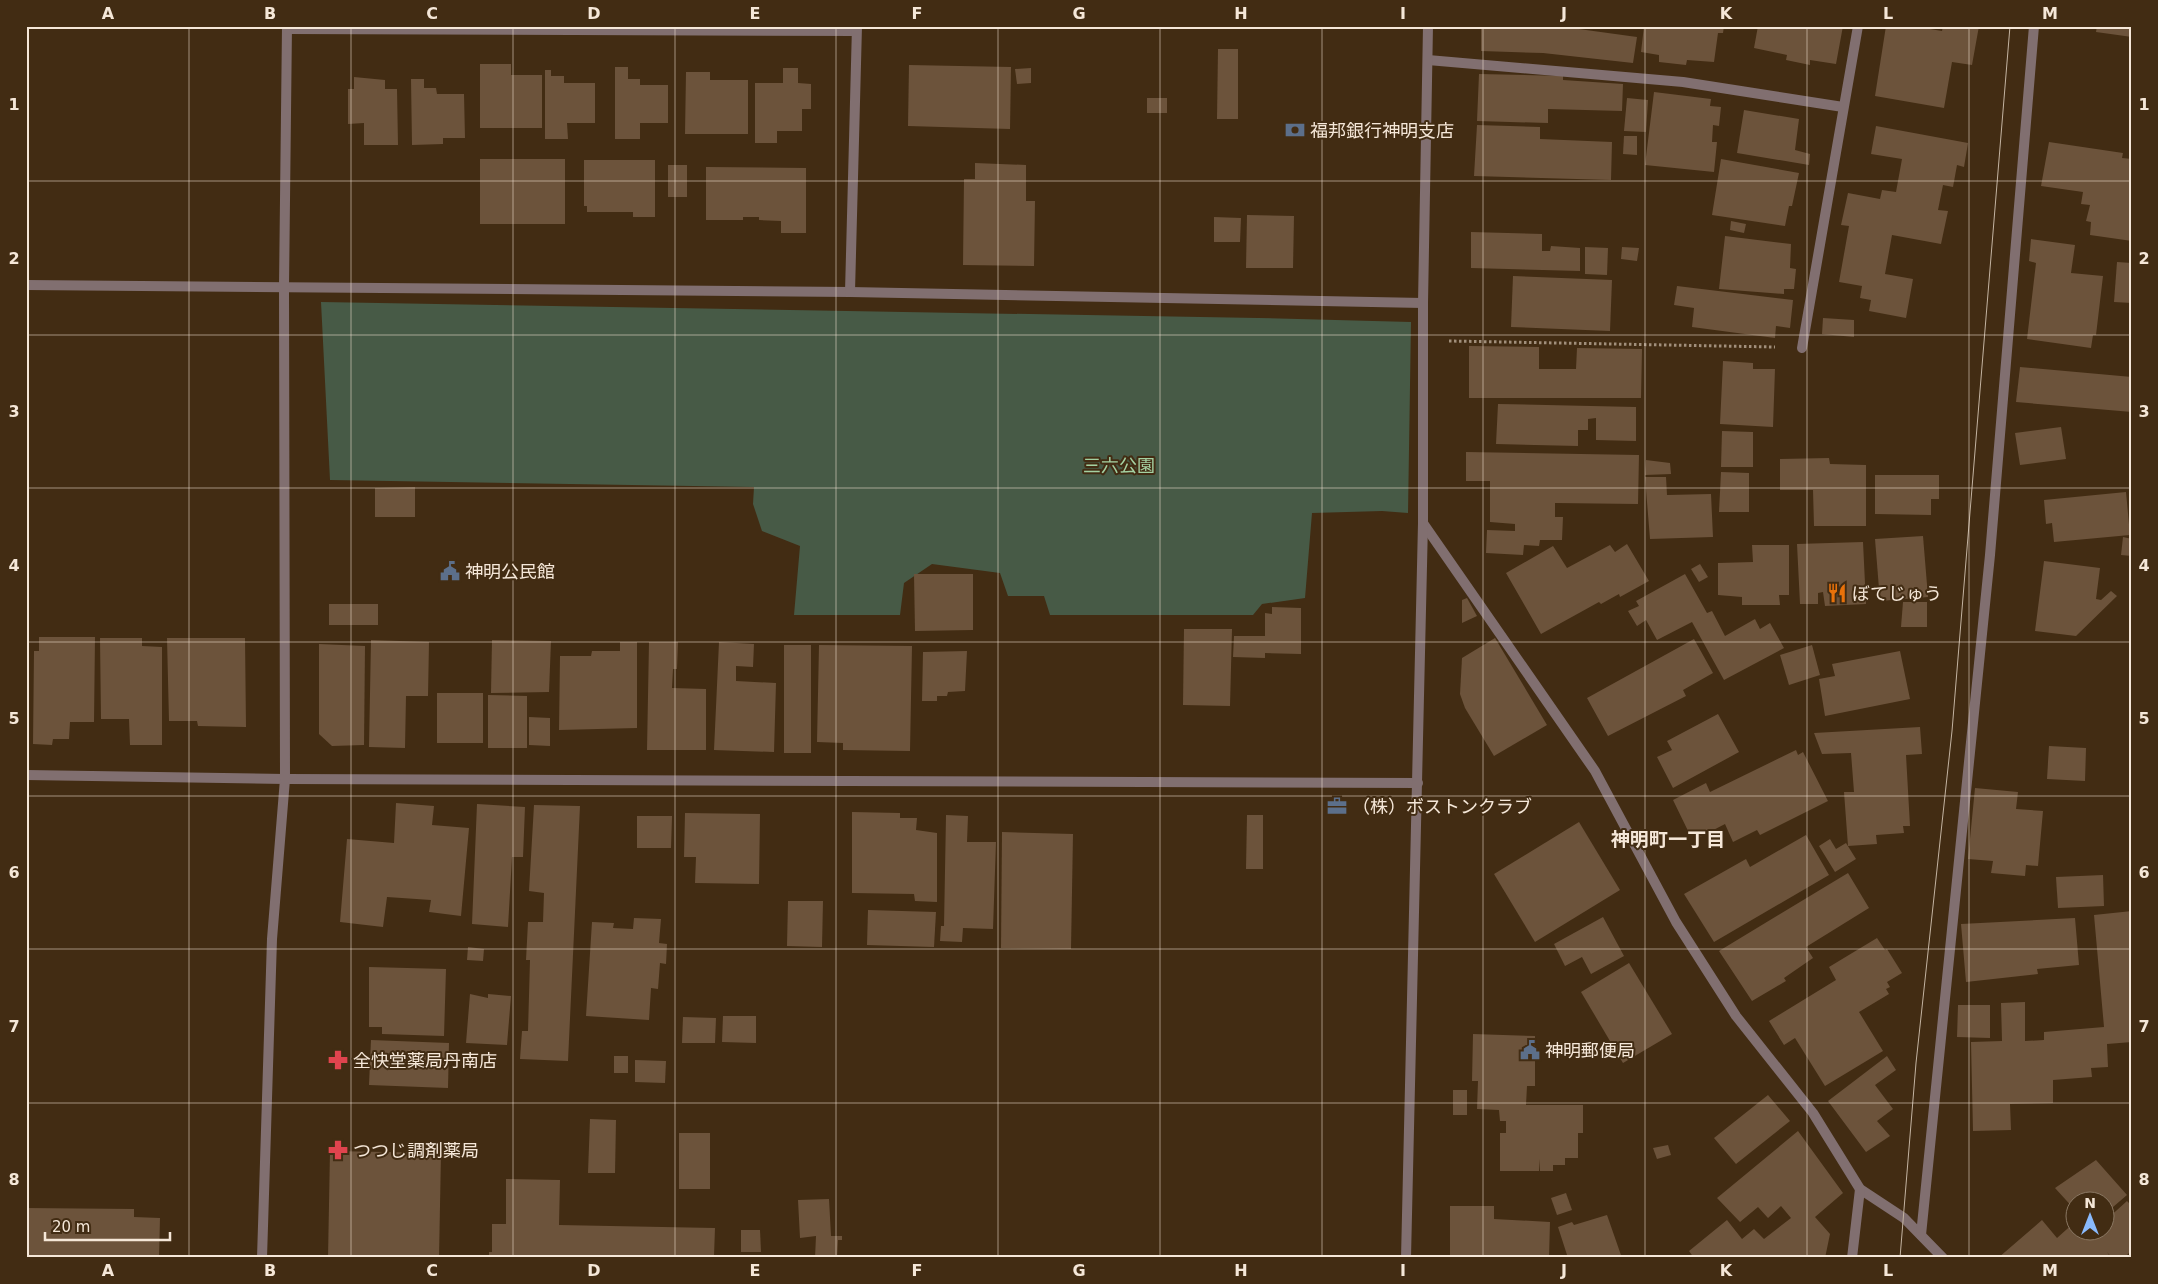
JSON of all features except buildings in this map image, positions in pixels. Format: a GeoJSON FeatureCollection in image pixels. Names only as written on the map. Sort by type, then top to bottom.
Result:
{"type":"FeatureCollection","features":[{"type":"Feature","properties":{"kind":"street"},"geometry":{"type":"LineString","coordinates":[[1406,1258],[1423,523],[1423,303],[1428,26]]}},
{"type":"Feature","properties":{"kind":"street"},"geometry":{"type":"LineString","coordinates":[[1802,348],[1858,26]]}},
{"type":"Feature","properties":{"kind":"street"},"geometry":{"type":"LineString","coordinates":[[1921,1235],[1990,555],[2034,26]]}},
{"type":"Feature","properties":{"kind":"street"},"geometry":{"type":"LineString","coordinates":[[262,1258],[272,939],[286,779],[284,287],[287,27],[856,29],[850,292]]}},
{"type":"Feature","properties":{"kind":"street"},"geometry":{"type":"LineString","coordinates":[[1428,60],[1683,82],[1843,107]]}},
{"type":"Feature","properties":{"kind":"street"},"geometry":{"type":"LineString","coordinates":[[26,286],[850,292],[1423,303]]}},
{"type":"Feature","properties":{"kind":"street"},"geometry":{"type":"LineString","coordinates":[[1423,523],[1595,771],[1676,922],[1736,1016],[1813,1113],[1860,1189],[1904,1218],[1943,1258]]}},
{"type":"Feature","properties":{"kind":"street"},"geometry":{"type":"LineString","coordinates":[[26,775],[286,779],[1418,784]]}},
{"type":"Feature","properties":{"kind":"street"},"geometry":{"type":"LineString","coordinates":[[1852,1258],[1860,1189]]}},
{"type":"Feature","properties":{"kind":"path"},"geometry":{"type":"LineString","coordinates":[[1423,340],[1802,348]]}},
{"type":"Feature","properties":{"kind":"green space","name":"三六公園"},"geometry":{"type":"Polygon","coordinates":[[[321,302],[1411,322],[1408,513],[1382,511],[1312,513],[1305,598],[1262,604],[1253,615],[1050,615],[1044,596],[1008,596],[1000,573],[932,564],[904,583],[900,615],[794,615],[800,546],[762,531],[753,504],[754,487],[330,480],[321,302]]]}},
{"type":"Feature","properties":{"kind":"tram line"},"geometry":{"type":"LineString","coordinates":[[1900,1258],[1916,1063],[1952,731],[2010,26]]}},
{"type":"Feature","properties":{"kind":"place","name":"福邦銀行神明支店"},"geometry":{"type":"Point","coordinates":[1295,130]}},
{"type":"Feature","properties":{"kind":"place","name":"神明公民館"},"geometry":{"type":"Point","coordinates":[450,571]}},
{"type":"Feature","properties":{"kind":"place","name":"ぼてじゅう"},"geometry":{"type":"Point","coordinates":[1837,593]}},
{"type":"Feature","properties":{"kind":"place","name":"（株）ボストンクラブ"},"geometry":{"type":"Point","coordinates":[1337,806]}},
{"type":"Feature","properties":{"kind":"place","name":"神明郵便局"},"geometry":{"type":"Point","coordinates":[1530,1050]}},
{"type":"Feature","properties":{"kind":"place","name":"全快堂薬局丹南店"},"geometry":{"type":"Point","coordinates":[338,1060]}},
{"type":"Feature","properties":{"kind":"place","name":"つつじ調剤薬局"},"geometry":{"type":"Point","coordinates":[338,1150]}},
{"type":"Feature","properties":{"kind":"district","name":"神明町一丁目"},"geometry":{"type":"Point","coordinates":[1668,839]}}]}
